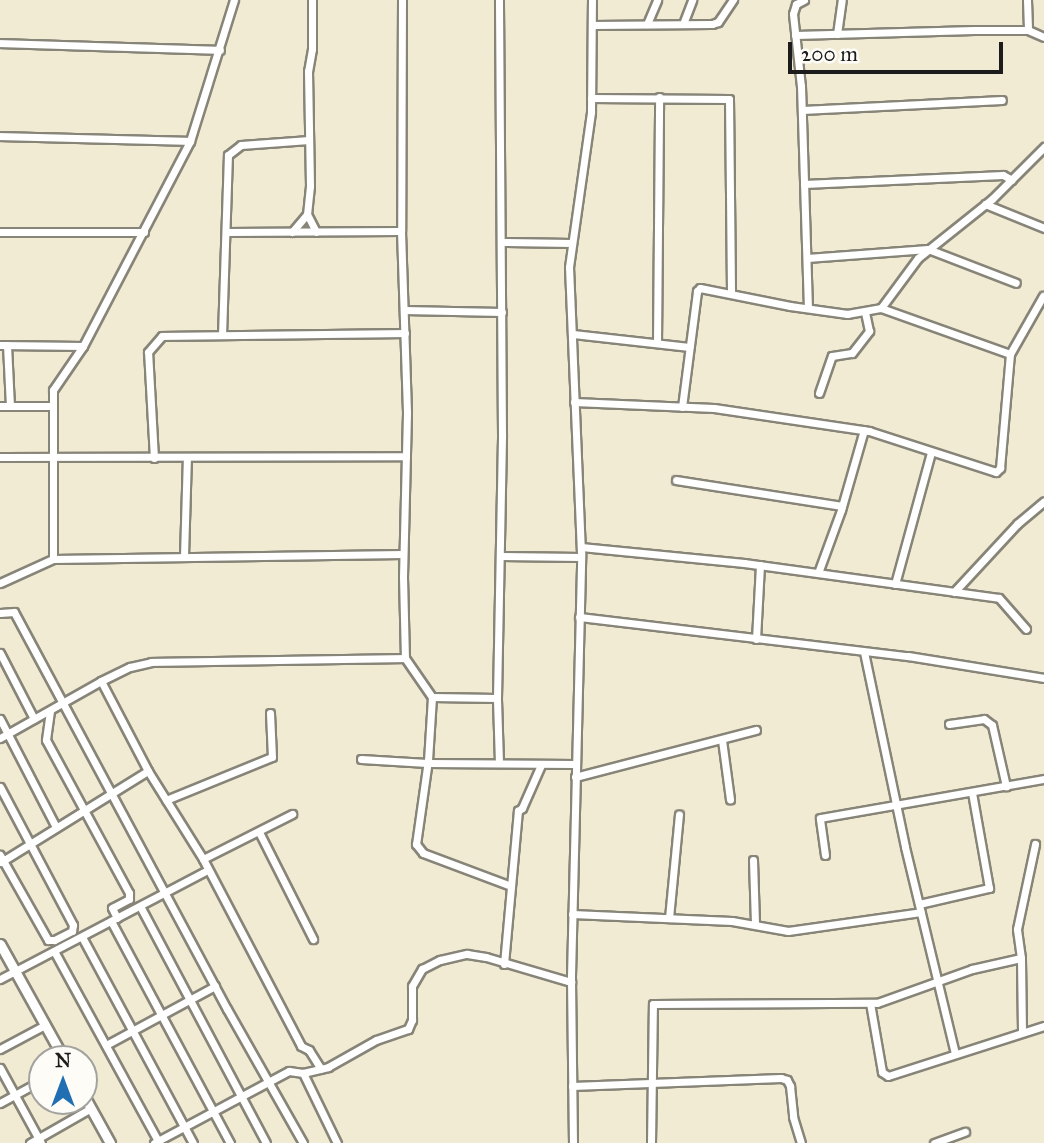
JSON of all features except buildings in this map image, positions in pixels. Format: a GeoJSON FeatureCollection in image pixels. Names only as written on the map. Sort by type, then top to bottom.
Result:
{"type":"FeatureCollection","features":[{"type":"Feature","properties":{"kind":"street"},"geometry":{"type":"LineString","coordinates":[[53,559],[50,406],[53,390],[83,346],[190,141],[220,50],[233,0]]}},
{"type":"Feature","properties":{"kind":"street"},"geometry":{"type":"LineString","coordinates":[[312,0],[312,49],[308,71],[307,214],[316,232]]}},
{"type":"Feature","properties":{"kind":"street"},"geometry":{"type":"LineString","coordinates":[[402,0],[405,659],[432,697],[428,764],[416,844],[419,850],[511,886]]}},
{"type":"Feature","properties":{"kind":"street"},"geometry":{"type":"LineString","coordinates":[[499,0],[502,242],[501,556],[497,698],[499,763]]}},
{"type":"Feature","properties":{"kind":"street"},"geometry":{"type":"LineString","coordinates":[[573,1143],[571,982],[581,547],[569,267],[592,98],[592,0]]}},
{"type":"Feature","properties":{"kind":"street"},"geometry":{"type":"LineString","coordinates":[[647,24],[657,0]]}},
{"type":"Feature","properties":{"kind":"street"},"geometry":{"type":"LineString","coordinates":[[683,24],[692,0]]}},
{"type":"Feature","properties":{"kind":"street"},"geometry":{"type":"LineString","coordinates":[[593,24],[718,22],[733,0]]}},
{"type":"Feature","properties":{"kind":"street"},"geometry":{"type":"LineString","coordinates":[[804,0],[793,8],[802,110],[808,308]]}},
{"type":"Feature","properties":{"kind":"street"},"geometry":{"type":"LineString","coordinates":[[837,34],[842,0]]}},
{"type":"Feature","properties":{"kind":"street"},"geometry":{"type":"LineString","coordinates":[[1027,0],[1028,30]]}},
{"type":"Feature","properties":{"kind":"street"},"geometry":{"type":"LineString","coordinates":[[795,35],[1028,30],[1044,37]]}},
{"type":"Feature","properties":{"kind":"street"},"geometry":{"type":"LineString","coordinates":[[0,43],[220,50]]}},
{"type":"Feature","properties":{"kind":"street"},"geometry":{"type":"LineString","coordinates":[[657,343],[659,97]]}},
{"type":"Feature","properties":{"kind":"street"},"geometry":{"type":"LineString","coordinates":[[592,98],[722,97],[731,103],[727,189],[731,293]]}},
{"type":"Feature","properties":{"kind":"street"},"geometry":{"type":"LineString","coordinates":[[802,110],[1002,100]]}},
{"type":"Feature","properties":{"kind":"street"},"geometry":{"type":"LineString","coordinates":[[0,136],[190,141]]}},
{"type":"Feature","properties":{"kind":"street"},"geometry":{"type":"LineString","coordinates":[[222,335],[226,170],[231,150],[241,145],[309,140]]}},
{"type":"Feature","properties":{"kind":"street"},"geometry":{"type":"LineString","coordinates":[[881,308],[918,258],[985,204],[1044,147]]}},
{"type":"Feature","properties":{"kind":"street"},"geometry":{"type":"LineString","coordinates":[[804,184],[1003,175],[1012,180]]}},
{"type":"Feature","properties":{"kind":"street"},"geometry":{"type":"LineString","coordinates":[[985,204],[1044,228]]}},
{"type":"Feature","properties":{"kind":"street"},"geometry":{"type":"LineString","coordinates":[[292,232],[307,214]]}},
{"type":"Feature","properties":{"kind":"street"},"geometry":{"type":"LineString","coordinates":[[226,232],[401,231]]}},
{"type":"Feature","properties":{"kind":"street"},"geometry":{"type":"LineString","coordinates":[[0,232],[144,232]]}},
{"type":"Feature","properties":{"kind":"street"},"geometry":{"type":"LineString","coordinates":[[502,242],[572,243]]}},
{"type":"Feature","properties":{"kind":"street"},"geometry":{"type":"LineString","coordinates":[[807,258],[928,249],[1016,283]]}},
{"type":"Feature","properties":{"kind":"street"},"geometry":{"type":"LineString","coordinates":[[682,407],[697,291],[704,287],[852,314],[881,308],[1010,354]]}},
{"type":"Feature","properties":{"kind":"street"},"geometry":{"type":"LineString","coordinates":[[574,402],[682,407],[783,417],[864,430],[991,472],[1000,468],[1010,354],[1043,296]]}},
{"type":"Feature","properties":{"kind":"street"},"geometry":{"type":"LineString","coordinates":[[404,310],[502,312]]}},
{"type":"Feature","properties":{"kind":"street"},"geometry":{"type":"LineString","coordinates":[[819,393],[832,356],[852,353],[869,331],[865,312]]}},
{"type":"Feature","properties":{"kind":"street"},"geometry":{"type":"LineString","coordinates":[[154,457],[148,352],[152,343],[162,336],[405,333]]}},
{"type":"Feature","properties":{"kind":"street"},"geometry":{"type":"LineString","coordinates":[[573,334],[689,347]]}},
{"type":"Feature","properties":{"kind":"street"},"geometry":{"type":"LineString","coordinates":[[10,406],[4,345],[83,346]]}},
{"type":"Feature","properties":{"kind":"street"},"geometry":{"type":"LineString","coordinates":[[0,406],[50,406]]}},
{"type":"Feature","properties":{"kind":"street"},"geometry":{"type":"LineString","coordinates":[[818,573],[842,506],[864,430]]}},
{"type":"Feature","properties":{"kind":"street"},"geometry":{"type":"LineString","coordinates":[[895,584],[931,452]]}},
{"type":"Feature","properties":{"kind":"street"},"geometry":{"type":"LineString","coordinates":[[0,457],[406,456]]}},
{"type":"Feature","properties":{"kind":"street"},"geometry":{"type":"LineString","coordinates":[[184,556],[187,457]]}},
{"type":"Feature","properties":{"kind":"street"},"geometry":{"type":"LineString","coordinates":[[676,480],[842,506]]}},
{"type":"Feature","properties":{"kind":"street"},"geometry":{"type":"LineString","coordinates":[[954,592],[1017,524],[1043,505]]}},
{"type":"Feature","properties":{"kind":"street"},"geometry":{"type":"LineString","coordinates":[[581,547],[760,565],[1002,599],[1026,629]]}},
{"type":"Feature","properties":{"kind":"street"},"geometry":{"type":"LineString","coordinates":[[0,583],[53,559],[403,554]]}},
{"type":"Feature","properties":{"kind":"street"},"geometry":{"type":"LineString","coordinates":[[501,556],[581,557]]}},
{"type":"Feature","properties":{"kind":"street"},"geometry":{"type":"LineString","coordinates":[[756,639],[760,565]]}},
{"type":"Feature","properties":{"kind":"street"},"geometry":{"type":"LineString","coordinates":[[0,613],[14,612],[62,704],[167,891],[215,986],[303,1143]]}},
{"type":"Feature","properties":{"kind":"street"},"geometry":{"type":"LineString","coordinates":[[579,617],[864,652],[1044,678]]}},
{"type":"Feature","properties":{"kind":"street"},"geometry":{"type":"LineString","coordinates":[[864,652],[955,1054]]}},
{"type":"Feature","properties":{"kind":"street"},"geometry":{"type":"LineString","coordinates":[[0,653],[34,719]]}},
{"type":"Feature","properties":{"kind":"street"},"geometry":{"type":"LineString","coordinates":[[4,736],[130,667],[175,660],[405,659]]}},
{"type":"Feature","properties":{"kind":"street"},"geometry":{"type":"LineString","coordinates":[[101,681],[148,771],[203,859],[301,1046],[309,1050],[321,1069]]}},
{"type":"Feature","properties":{"kind":"street"},"geometry":{"type":"LineString","coordinates":[[432,697],[497,698]]}},
{"type":"Feature","properties":{"kind":"street"},"geometry":{"type":"LineString","coordinates":[[50,710],[46,740],[130,896],[112,908],[114,919],[161,1016],[215,1110],[230,1143]]}},
{"type":"Feature","properties":{"kind":"street"},"geometry":{"type":"LineString","coordinates":[[166,800],[272,757],[270,713]]}},
{"type":"Feature","properties":{"kind":"street"},"geometry":{"type":"LineString","coordinates":[[0,719],[4,736],[56,827]]}},
{"type":"Feature","properties":{"kind":"street"},"geometry":{"type":"LineString","coordinates":[[949,724],[984,719],[992,725],[1006,786]]}},
{"type":"Feature","properties":{"kind":"street"},"geometry":{"type":"LineString","coordinates":[[575,776],[756,730]]}},
{"type":"Feature","properties":{"kind":"street"},"geometry":{"type":"LineString","coordinates":[[722,740],[730,799]]}},
{"type":"Feature","properties":{"kind":"street"},"geometry":{"type":"LineString","coordinates":[[361,759],[428,764],[575,764]]}},
{"type":"Feature","properties":{"kind":"street"},"geometry":{"type":"LineString","coordinates":[[504,964],[518,811],[541,765]]}},
{"type":"Feature","properties":{"kind":"street"},"geometry":{"type":"LineString","coordinates":[[0,787],[30,844],[73,925],[72,930],[54,940],[48,940],[1,859],[30,844],[148,771]]}},
{"type":"Feature","properties":{"kind":"street"},"geometry":{"type":"LineString","coordinates":[[825,855],[820,818],[1044,779]]}},
{"type":"Feature","properties":{"kind":"street"},"geometry":{"type":"LineString","coordinates":[[572,914],[755,924],[789,930],[920,908],[989,888],[972,793]]}},
{"type":"Feature","properties":{"kind":"street"},"geometry":{"type":"LineString","coordinates":[[203,859],[292,814]]}},
{"type":"Feature","properties":{"kind":"street"},"geometry":{"type":"LineString","coordinates":[[670,918],[679,814]]}},
{"type":"Feature","properties":{"kind":"street"},"geometry":{"type":"LineString","coordinates":[[259,832],[313,939]]}},
{"type":"Feature","properties":{"kind":"street"},"geometry":{"type":"LineString","coordinates":[[1023,1031],[1021,958],[1017,929],[1035,844]]}},
{"type":"Feature","properties":{"kind":"street"},"geometry":{"type":"LineString","coordinates":[[753,860],[755,924]]}},
{"type":"Feature","properties":{"kind":"street"},"geometry":{"type":"LineString","coordinates":[[0,979],[208,870]]}},
{"type":"Feature","properties":{"kind":"street"},"geometry":{"type":"LineString","coordinates":[[139,906],[266,1143]]}},
{"type":"Feature","properties":{"kind":"street"},"geometry":{"type":"LineString","coordinates":[[82,937],[193,1143]]}},
{"type":"Feature","properties":{"kind":"street"},"geometry":{"type":"LineString","coordinates":[[0,944],[56,1045]]}},
{"type":"Feature","properties":{"kind":"street"},"geometry":{"type":"LineString","coordinates":[[54,951],[157,1142],[269,1080],[289,1071],[303,1073],[321,1069],[376,1040],[408,1028],[412,1020],[412,986],[422,969],[440,960],[467,954],[485,957],[571,982]]}},
{"type":"Feature","properties":{"kind":"street"},"geometry":{"type":"LineString","coordinates":[[651,1143],[652,1008],[656,1003],[882,1002],[937,980],[1021,958]]}},
{"type":"Feature","properties":{"kind":"street"},"geometry":{"type":"LineString","coordinates":[[106,1045],[215,986]]}},
{"type":"Feature","properties":{"kind":"street"},"geometry":{"type":"LineString","coordinates":[[870,1003],[885,1075],[1044,1026]]}},
{"type":"Feature","properties":{"kind":"street"},"geometry":{"type":"LineString","coordinates":[[0,1049],[45,1025]]}},
{"type":"Feature","properties":{"kind":"street"},"geometry":{"type":"LineString","coordinates":[[0,1068],[40,1140]]}},
{"type":"Feature","properties":{"kind":"street"},"geometry":{"type":"LineString","coordinates":[[303,1073],[337,1143]]}},
{"type":"Feature","properties":{"kind":"street"},"geometry":{"type":"LineString","coordinates":[[572,1086],[651,1081],[787,1080],[801,1143]]}},
{"type":"Feature","properties":{"kind":"street"},"geometry":{"type":"LineString","coordinates":[[0,1103],[28,1088]]}},
{"type":"Feature","properties":{"kind":"street"},"geometry":{"type":"LineString","coordinates":[[30,1143],[40,1140],[80,1115]]}},
{"type":"Feature","properties":{"kind":"street"},"geometry":{"type":"LineString","coordinates":[[95,1115],[110,1143]]}},
{"type":"Feature","properties":{"kind":"street"},"geometry":{"type":"LineString","coordinates":[[934,1143],[965,1132]]}}]}
